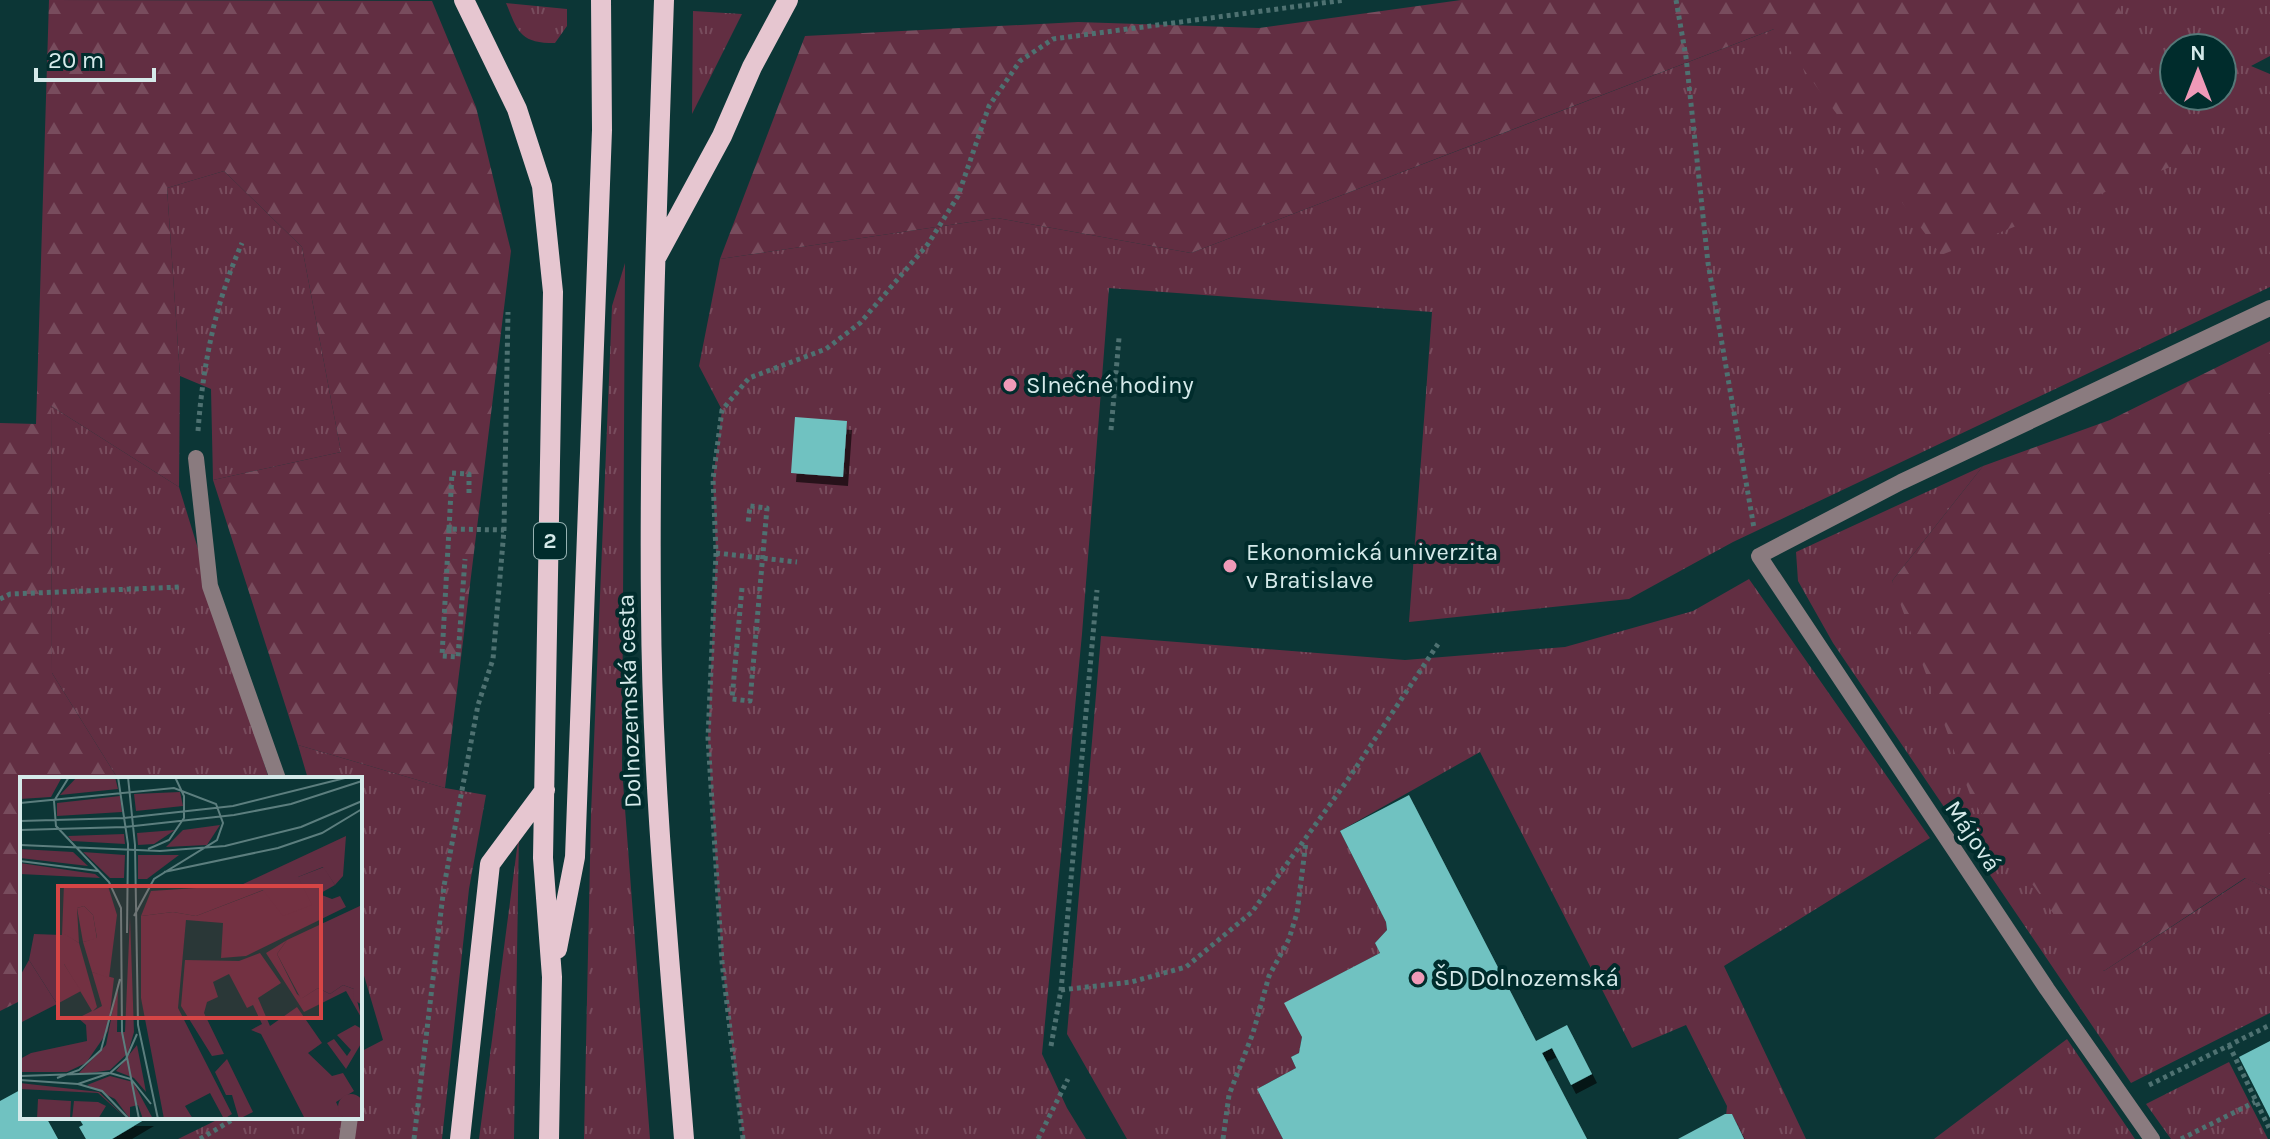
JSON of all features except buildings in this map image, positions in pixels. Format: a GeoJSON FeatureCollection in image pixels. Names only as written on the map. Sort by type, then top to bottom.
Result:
{"type":"FeatureCollection","features":[{"type":"Feature","properties":{"kind":"main road","name":"2"},"geometry":{"type":"LineString","coordinates":[[464,0],[517,109],[544,201],[553,292],[543,858],[552,977],[549,1139]]}},
{"type":"Feature","properties":{"kind":"main road"},"geometry":{"type":"LineString","coordinates":[[552,977],[575,842],[602,130],[601,0]]}},
{"type":"Feature","properties":{"kind":"main road","name":"Dolnozemská cesta"},"geometry":{"type":"LineString","coordinates":[[664,0],[655,260],[651,625],[661,865],[684,1139]]}},
{"type":"Feature","properties":{"kind":"main road"},"geometry":{"type":"LineString","coordinates":[[655,260],[722,136],[752,67],[788,0]]}},
{"type":"Feature","properties":{"kind":"main road"},"geometry":{"type":"LineString","coordinates":[[460,1139],[490,864],[545,790]]}},
{"type":"Feature","properties":{"kind":"street"},"geometry":{"type":"LineString","coordinates":[[1759,556],[1901,482],[2270,308]]}},
{"type":"Feature","properties":{"kind":"street"},"geometry":{"type":"LineString","coordinates":[[196,458],[210,586],[277,777]]}},
{"type":"Feature","properties":{"kind":"street","name":"Májová"},"geometry":{"type":"LineString","coordinates":[[1759,556],[2152,1139]]}},
{"type":"Feature","properties":{"kind":"street"},"geometry":{"type":"LineString","coordinates":[[347,1139],[350,1119]]}},
{"type":"Feature","properties":{"kind":"path"},"geometry":{"type":"LineString","coordinates":[[743,1139],[722,962],[708,738],[716,553],[713,479],[722,410],[749,378],[826,349],[860,323],[928,244],[958,196],[989,106],[1020,61],[1053,39],[1345,0]]}},
{"type":"Feature","properties":{"kind":"path"},"geometry":{"type":"LineString","coordinates":[[1676,0],[1686,57],[1708,263],[1759,556]]}},
{"type":"Feature","properties":{"kind":"path"},"geometry":{"type":"LineString","coordinates":[[196,458],[203,369],[221,289],[242,243]]}},
{"type":"Feature","properties":{"kind":"path"},"geometry":{"type":"LineString","coordinates":[[414,1139],[444,886],[478,705],[493,659],[504,530],[508,312]]}},
{"type":"Feature","properties":{"kind":"path"},"geometry":{"type":"LineString","coordinates":[[1111,430],[1119,338]]}},
{"type":"Feature","properties":{"kind":"path"},"geometry":{"type":"LineString","coordinates":[[465,559],[458,657],[442,656],[452,473],[469,474],[469,493]]}},
{"type":"Feature","properties":{"kind":"path"},"geometry":{"type":"LineString","coordinates":[[742,588],[732,699],[750,701],[767,508],[750,506],[748,524]]}},
{"type":"Feature","properties":{"kind":"path"},"geometry":{"type":"LineString","coordinates":[[449,529],[504,530]]}},
{"type":"Feature","properties":{"kind":"path"},"geometry":{"type":"LineString","coordinates":[[716,553],[797,562]]}},
{"type":"Feature","properties":{"kind":"path"},"geometry":{"type":"LineString","coordinates":[[0,599],[10,594],[210,586]]}},
{"type":"Feature","properties":{"kind":"path"},"geometry":{"type":"LineString","coordinates":[[1051,1046],[1061,990],[1097,590]]}},
{"type":"Feature","properties":{"kind":"path"},"geometry":{"type":"LineString","coordinates":[[1061,990],[1131,982],[1186,967],[1252,912],[1307,839],[1438,644]]}},
{"type":"Feature","properties":{"kind":"path"},"geometry":{"type":"LineString","coordinates":[[1223,1139],[1229,1095],[1253,1033],[1269,976],[1289,939],[1297,913],[1307,839]]}},
{"type":"Feature","properties":{"kind":"path"},"geometry":{"type":"LineString","coordinates":[[2123,1098],[2270,1025]]}},
{"type":"Feature","properties":{"kind":"path"},"geometry":{"type":"LineString","coordinates":[[2229,1045],[2270,1130]]}},
{"type":"Feature","properties":{"kind":"path"},"geometry":{"type":"LineString","coordinates":[[1038,1139],[1068,1079]]}},
{"type":"Feature","properties":{"kind":"path"},"geometry":{"type":"LineString","coordinates":[[2181,1139],[2256,1102]]}},
{"type":"Feature","properties":{"kind":"path"},"geometry":{"type":"LineString","coordinates":[[200,1139],[234,1119]]}},
{"type":"Feature","properties":{"kind":"green space"},"geometry":{"type":"Polygon","coordinates":[[[49,0],[432,1],[476,107],[511,251],[445,788],[298,745],[213,480],[341,452],[302,247],[224,171],[167,188],[180,376],[179,487],[51,406],[52,673],[117,777],[20,777],[20,1001],[0,1011],[0,423],[36,424],[49,0]]]}},
{"type":"Feature","properties":{"kind":"green space"},"geometry":{"type":"Polygon","coordinates":[[[1461,0],[2115,0],[2158,86],[2158,112],[2171,112],[2194,158],[1941,255],[1774,29],[1191,253],[997,218],[720,259],[805,36],[1078,22],[1259,28],[1461,0]]]}},
{"type":"Feature","properties":{"kind":"green space"},"geometry":{"type":"Polygon","coordinates":[[[1850,0],[2270,0],[2270,56],[2251,66],[2270,74],[2270,287],[1733,542],[1629,599],[1409,622],[1432,312],[1109,288],[1082,634],[1042,1054],[1067,1108],[1086,1139],[743,1139],[722,962],[708,738],[716,553],[713,479],[722,410],[699,366],[720,259],[997,218],[1191,253],[1850,0]]]}},
{"type":"Feature","properties":{"kind":"green space"},"geometry":{"type":"Polygon","coordinates":[[[506,3],[567,9],[567,26],[555,43],[534,41],[522,34],[506,3]]]}},
{"type":"Feature","properties":{"kind":"green space"},"geometry":{"type":"Polygon","coordinates":[[[693,11],[742,14],[692,114],[693,11]]]}},
{"type":"Feature","properties":{"kind":"green space"},"geometry":{"type":"Polygon","coordinates":[[[224,171],[302,247],[341,452],[213,480],[211,389],[180,376],[167,188],[224,171]]]}},
{"type":"Feature","properties":{"kind":"green space"},"geometry":{"type":"Polygon","coordinates":[[[625,263],[622,769],[650,1139],[584,1139],[591,814],[612,306],[625,263]]]}},
{"type":"Feature","properties":{"kind":"green space"},"geometry":{"type":"Polygon","coordinates":[[[2270,341],[2270,890],[2245,878],[2104,971],[2065,930],[1972,800],[1892,581],[1983,466],[2110,420],[2270,341]]]}},
{"type":"Feature","properties":{"kind":"green space"},"geometry":{"type":"Polygon","coordinates":[[[51,406],[179,487],[268,777],[117,777],[52,673],[51,406]]]}},
{"type":"Feature","properties":{"kind":"green space"},"geometry":{"type":"Polygon","coordinates":[[[1983,466],[1892,581],[2104,971],[2246,878],[2270,890],[2270,1013],[2131,1083],[1833,643],[1798,581],[1796,552],[1983,466]]]}},
{"type":"Feature","properties":{"kind":"green space"},"geometry":{"type":"Polygon","coordinates":[[[1749,579],[1930,838],[1724,966],[1806,1139],[1744,1139],[1732,1114],[1726,1116],[1727,1106],[1686,1025],[1632,1048],[1480,752],[1340,831],[1386,922],[1387,930],[1375,943],[1380,953],[1285,1003],[1302,1037],[1299,1053],[1291,1057],[1296,1068],[1257,1089],[1283,1139],[1127,1139],[1067,1034],[1101,636],[1405,660],[1565,647],[1693,611],[1749,579]]]}},
{"type":"Feature","properties":{"kind":"green space"},"geometry":{"type":"Polygon","coordinates":[[[298,745],[445,788],[486,795],[469,889],[442,1139],[178,1139],[219,1119],[362,1119],[362,1051],[383,1040],[362,969],[362,777],[307,777],[298,745]]]}},
{"type":"Feature","properties":{"kind":"green space"},"geometry":{"type":"Polygon","coordinates":[[[519,833],[514,1139],[479,1139],[519,833]]]}},
{"type":"Feature","properties":{"kind":"green space"},"geometry":{"type":"Polygon","coordinates":[[[2067,1039],[2135,1139],[1934,1139],[2067,1039]]]}},
{"type":"Feature","properties":{"kind":"green space"},"geometry":{"type":"Polygon","coordinates":[[[2229,1062],[2268,1139],[2171,1139],[2146,1104],[2229,1062]]]}},
{"type":"Feature","properties":{"kind":"place","name":"Slnečné hodiny"},"geometry":{"type":"Point","coordinates":[1010,385]}},
{"type":"Feature","properties":{"kind":"place","name":"Ekonomická univerzita v Bratislave"},"geometry":{"type":"Point","coordinates":[1230,566]}},
{"type":"Feature","properties":{"kind":"place","name":"ŠD Dolnozemská"},"geometry":{"type":"Point","coordinates":[1418,978]}}]}
